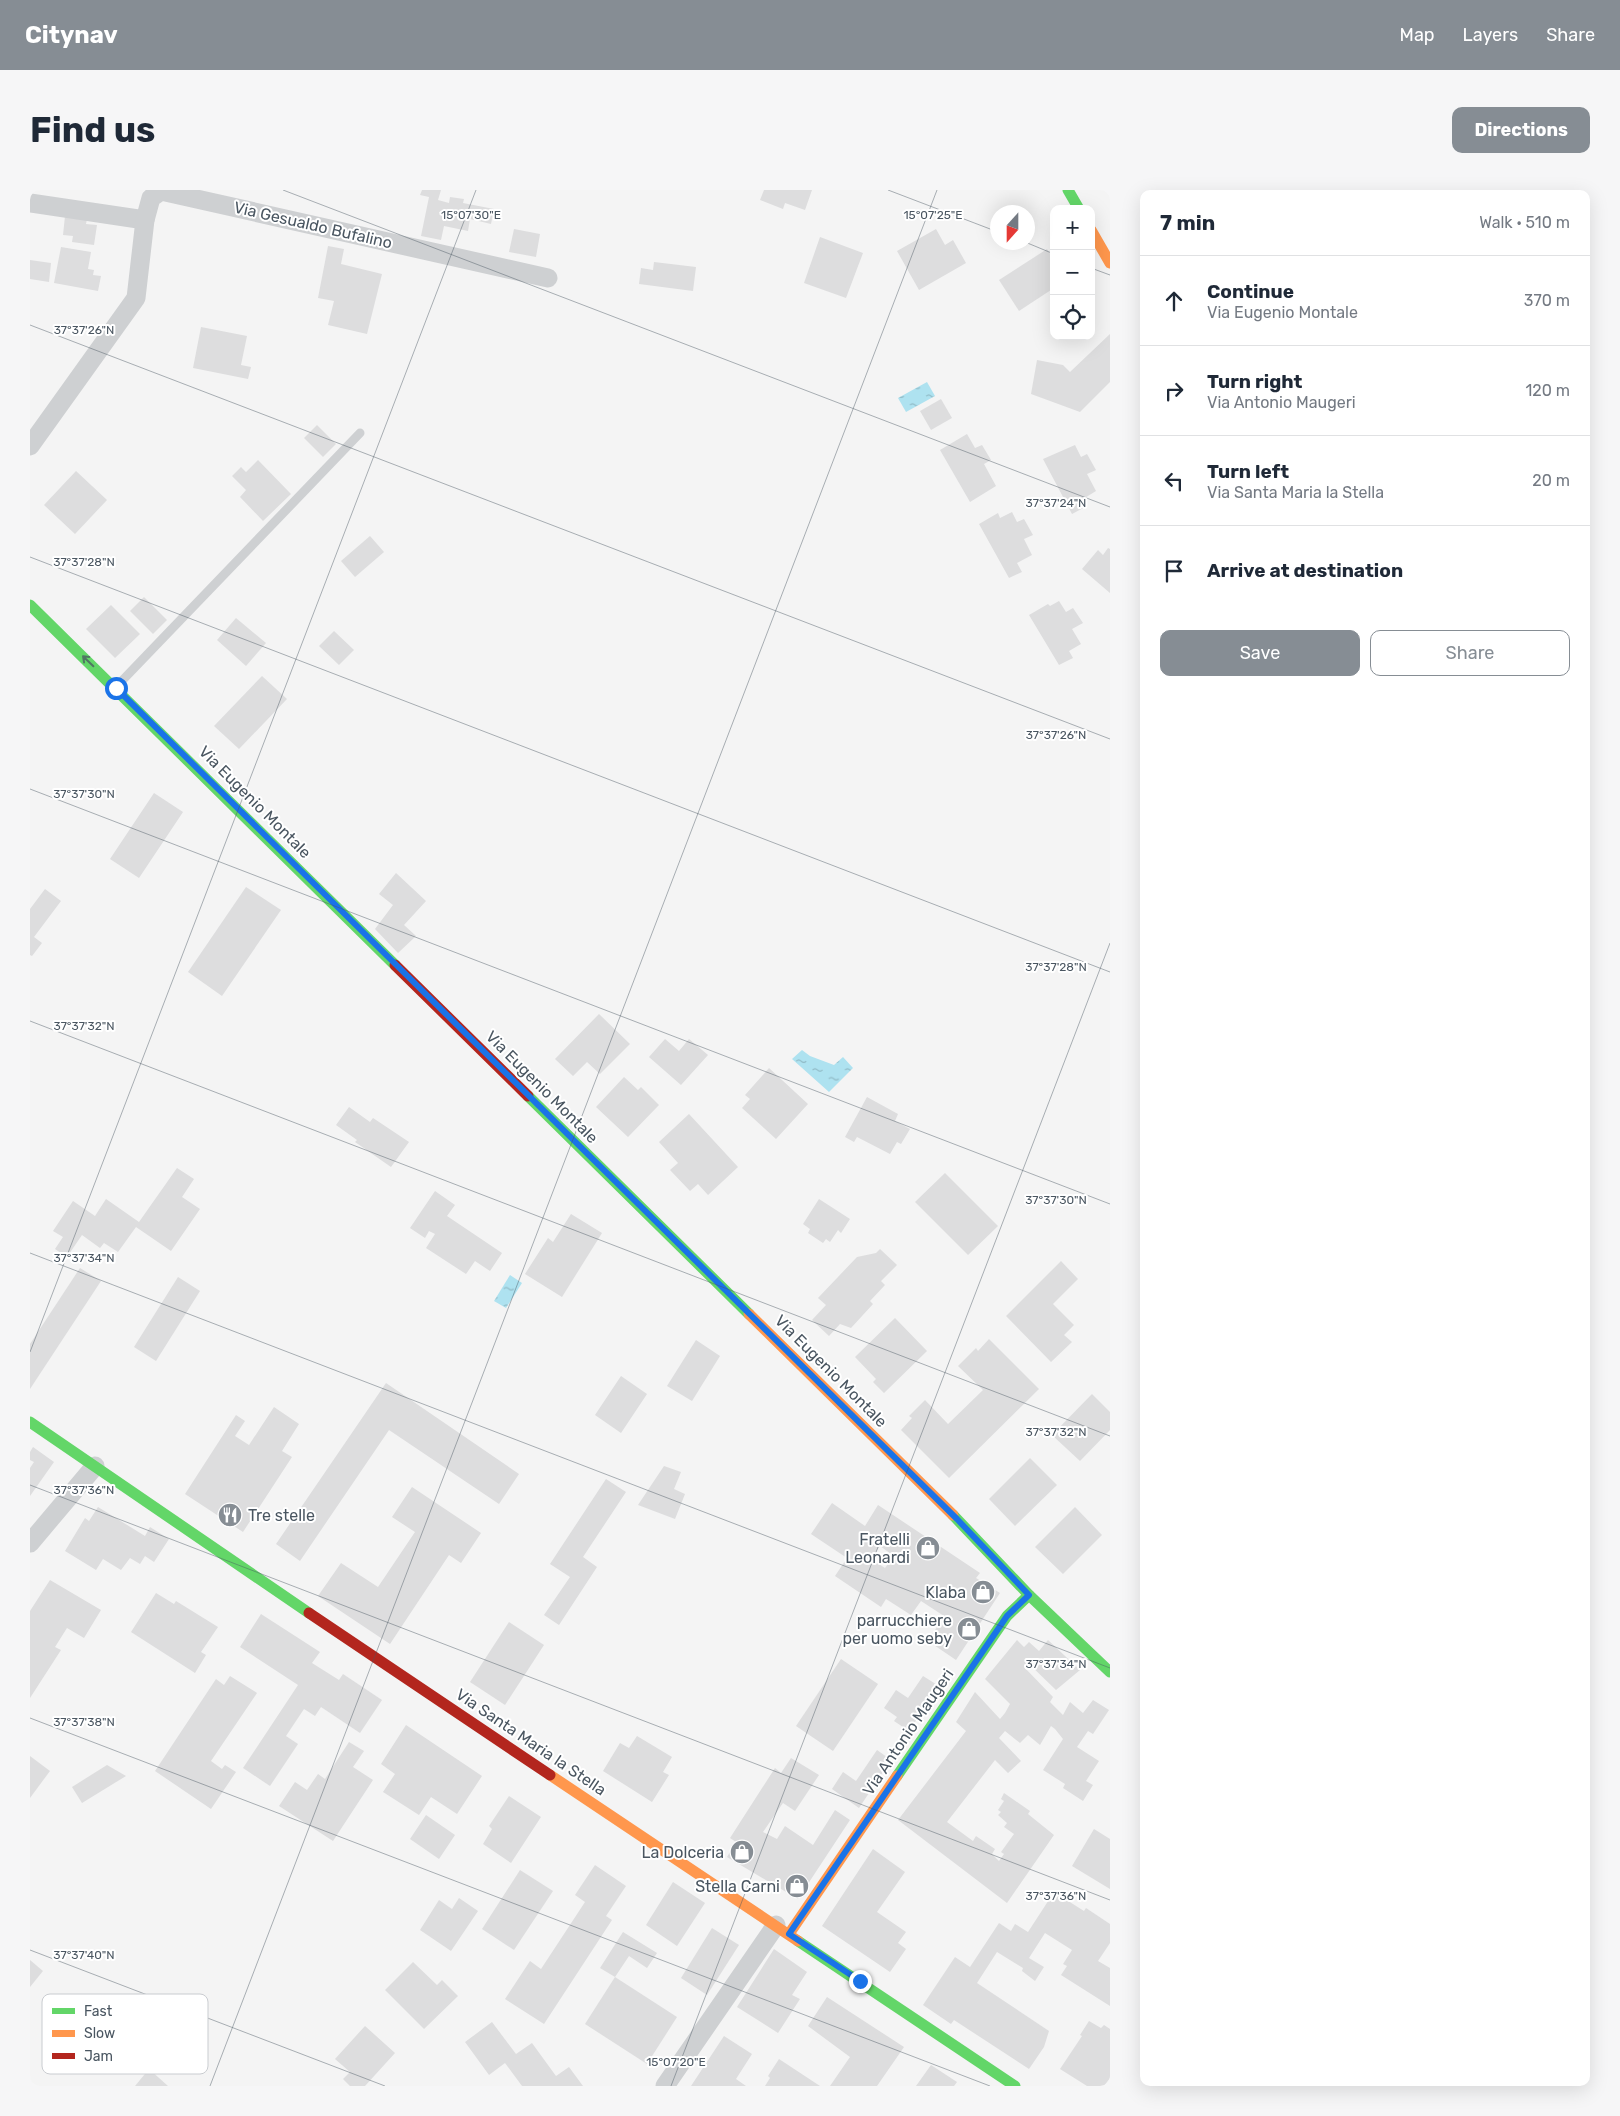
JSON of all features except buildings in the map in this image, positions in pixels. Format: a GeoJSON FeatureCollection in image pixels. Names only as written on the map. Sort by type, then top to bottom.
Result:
{"type":"FeatureCollection","features":[{"type":"Feature","properties":{"kind":"street","name":"Via Gesualdo Bufalino"},"geometry":{"type":"LineString","coordinates":[[30,446],[136,298],[145,220],[151,198],[161,191],[548,278]]}},
{"type":"Feature","properties":{"kind":"street"},"geometry":{"type":"LineString","coordinates":[[30,203],[145,220]]}},
{"type":"Feature","properties":{"kind":"street"},"geometry":{"type":"LineString","coordinates":[[1095,237],[1110,263]]}},
{"type":"Feature","properties":{"kind":"street","name":"Via Eugenio Montale"},"geometry":{"type":"LineString","coordinates":[[30,605],[957,1519],[1029,1595]]}},
{"type":"Feature","properties":{"kind":"street","name":"Via Santa Maria la Stella"},"geometry":{"type":"LineString","coordinates":[[30,1422],[355,1644],[1015,2086]]}},
{"type":"Feature","properties":{"kind":"street"},"geometry":{"type":"LineString","coordinates":[[30,1543],[95,1466]]}},
{"type":"Feature","properties":{"kind":"street"},"geometry":{"type":"LineString","coordinates":[[1029,1595],[1110,1672]]}},
{"type":"Feature","properties":{"kind":"street","name":"Via Antonio Maugeri"},"geometry":{"type":"LineString","coordinates":[[783,1929],[1007,1616],[1029,1595]]}},
{"type":"Feature","properties":{"kind":"street"},"geometry":{"type":"LineString","coordinates":[[665,2086],[783,1929]]}},
{"type":"Feature","properties":{"kind":"lane"},"geometry":{"type":"LineString","coordinates":[[116,688],[360,433]]}},
{"type":"Feature","properties":{"kind":"water"},"geometry":{"type":"Polygon","coordinates":[[[927,382],[935,396],[906,412],[898,398],[927,382]]]}},
{"type":"Feature","properties":{"kind":"water"},"geometry":{"type":"Polygon","coordinates":[[[802,1050],[810,1056],[834,1065],[843,1057],[853,1068],[829,1092],[792,1059],[802,1050]]]}},
{"type":"Feature","properties":{"kind":"water"},"geometry":{"type":"Polygon","coordinates":[[[510,1275],[522,1283],[506,1308],[494,1301],[510,1275]]]}},
{"type":"Feature","properties":{"kind":"traffic: fast"},"geometry":{"type":"LineString","coordinates":[[1068,190],[1077,205]]}},
{"type":"Feature","properties":{"kind":"traffic: fast"},"geometry":{"type":"LineString","coordinates":[[30,605],[395,965]]}},
{"type":"Feature","properties":{"kind":"traffic: fast"},"geometry":{"type":"LineString","coordinates":[[528,1096],[749,1314]]}},
{"type":"Feature","properties":{"kind":"traffic: fast"},"geometry":{"type":"LineString","coordinates":[[30,1422],[309,1613]]}},
{"type":"Feature","properties":{"kind":"traffic: fast"},"geometry":{"type":"LineString","coordinates":[[953,1515],[1029,1595],[1110,1672]]}},
{"type":"Feature","properties":{"kind":"traffic: fast"},"geometry":{"type":"LineString","coordinates":[[897,1776],[1007,1616],[1029,1595]]}},
{"type":"Feature","properties":{"kind":"traffic: fast"},"geometry":{"type":"LineString","coordinates":[[798,1941],[1015,2086]]}},
{"type":"Feature","properties":{"kind":"traffic: slow"},"geometry":{"type":"LineString","coordinates":[[1095,237],[1110,263]]}},
{"type":"Feature","properties":{"kind":"traffic: slow"},"geometry":{"type":"LineString","coordinates":[[749,1314],[953,1515]]}},
{"type":"Feature","properties":{"kind":"traffic: slow"},"geometry":{"type":"LineString","coordinates":[[550,1775],[798,1941]]}},
{"type":"Feature","properties":{"kind":"traffic: slow"},"geometry":{"type":"LineString","coordinates":[[789,1934],[897,1776]]}},
{"type":"Feature","properties":{"kind":"traffic: jam"},"geometry":{"type":"LineString","coordinates":[[395,965],[528,1096]]}},
{"type":"Feature","properties":{"kind":"traffic: jam"},"geometry":{"type":"LineString","coordinates":[[309,1613],[550,1775]]}},
{"type":"Feature","properties":{"kind":"place","name":"Tre stelle"},"geometry":{"type":"Point","coordinates":[230,1515]}},
{"type":"Feature","properties":{"kind":"place","name":"Fratelli Leonardi"},"geometry":{"type":"Point","coordinates":[928,1548]}},
{"type":"Feature","properties":{"kind":"place","name":"Klaba"},"geometry":{"type":"Point","coordinates":[983,1592]}},
{"type":"Feature","properties":{"kind":"place","name":"parrucchiere per uomo seby"},"geometry":{"type":"Point","coordinates":[969,1629]}},
{"type":"Feature","properties":{"kind":"place","name":"La Dolceria"},"geometry":{"type":"Point","coordinates":[742,1852]}},
{"type":"Feature","properties":{"kind":"place","name":"Stella Carni"},"geometry":{"type":"Point","coordinates":[797,1886]}},
{"type":"Feature","properties":{"kind":"route"},"geometry":{"type":"LineString","coordinates":[[116,688],[957,1519],[1029,1595],[1007,1616],[789,1934],[860,1981]]}}]}
